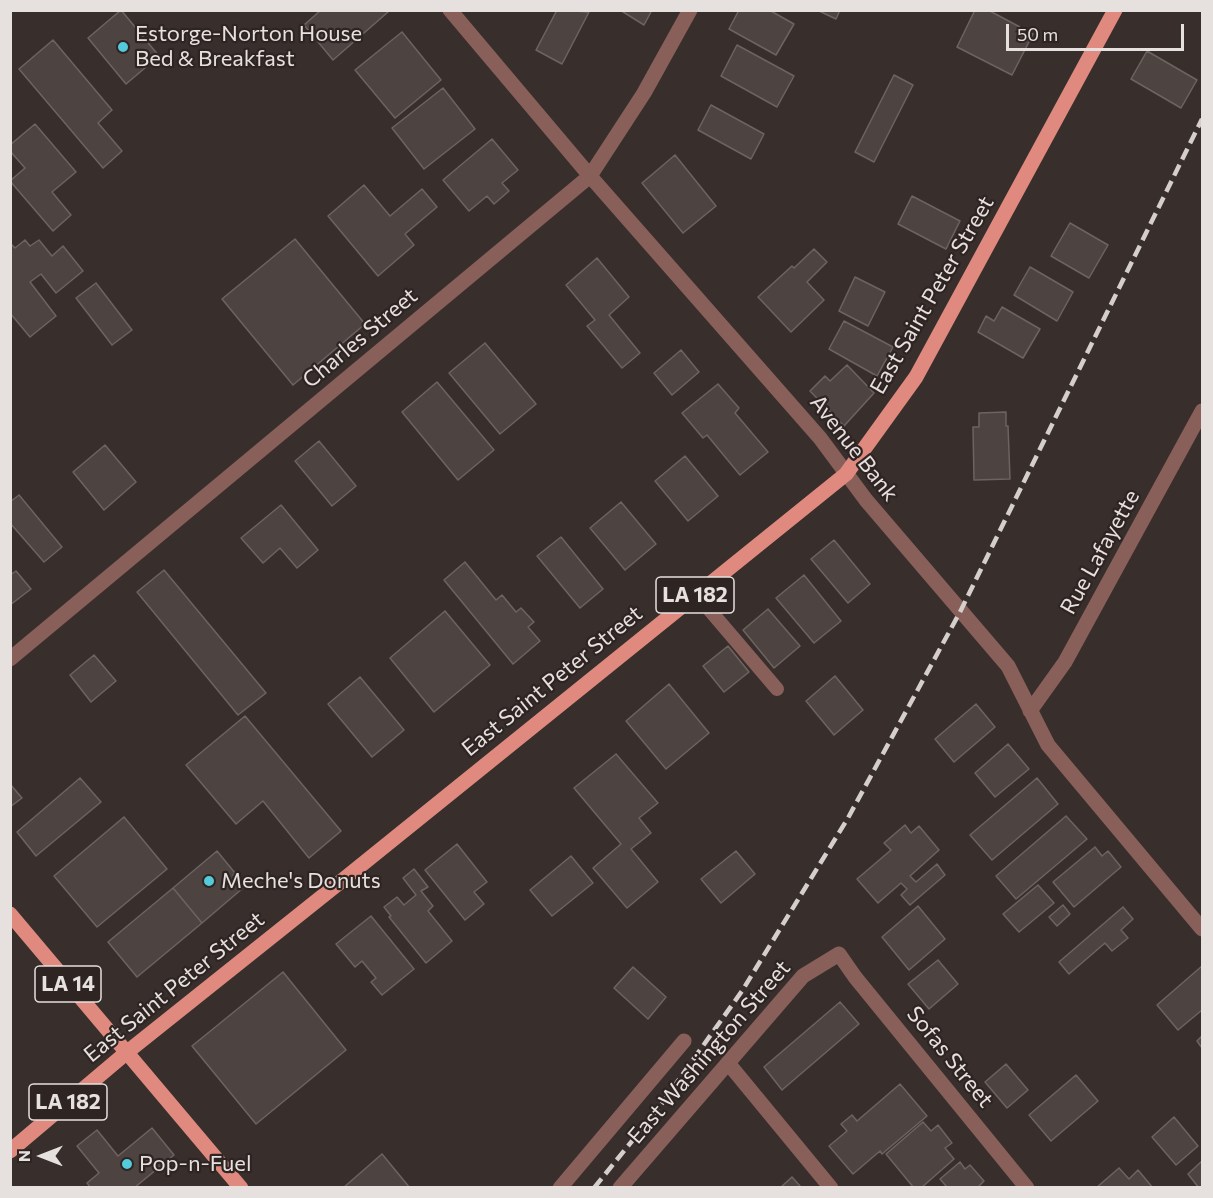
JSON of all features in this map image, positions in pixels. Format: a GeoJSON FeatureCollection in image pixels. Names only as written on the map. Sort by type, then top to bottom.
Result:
{"type":"FeatureCollection","features":[{"type":"Feature","properties":{"kind":"main road","name":"East Saint Peter Street"},"geometry":{"type":"LineString","coordinates":[[10,1150],[126,1053],[846,474],[916,377],[1115,10]]}},
{"type":"Feature","properties":{"kind":"main road","name":"LA 14"},"geometry":{"type":"LineString","coordinates":[[10,914],[241,1188]]}},
{"type":"Feature","properties":{"kind":"street","name":"Avenue Bank"},"geometry":{"type":"LineString","coordinates":[[450,10],[590,176],[820,438],[846,474],[1008,666],[1048,745],[1203,929]]}},
{"type":"Feature","properties":{"kind":"street","name":"Charles Street"},"geometry":{"type":"LineString","coordinates":[[10,659],[590,176],[644,93],[690,10]]}},
{"type":"Feature","properties":{"kind":"street","name":"Rue Lafayette"},"geometry":{"type":"LineString","coordinates":[[1030,711],[1065,662],[1203,411]]}},
{"type":"Feature","properties":{"kind":"street","name":"East Washington Street"},"geometry":{"type":"LineString","coordinates":[[620,1188],[803,976],[839,954]]}},
{"type":"Feature","properties":{"kind":"street","name":"Sofas Street"},"geometry":{"type":"LineString","coordinates":[[839,954],[855,977],[1027,1188]]}},
{"type":"Feature","properties":{"kind":"street","name":"East Washington Street"},"geometry":{"type":"LineString","coordinates":[[560,1188],[684,1041]]}},
{"type":"Feature","properties":{"kind":"street"},"geometry":{"type":"LineString","coordinates":[[728,1063],[831,1188]]}},
{"type":"Feature","properties":{"kind":"lane"},"geometry":{"type":"LineString","coordinates":[[696,594],[777,689]]}},
{"type":"Feature","properties":{"kind":"building","name":"Estorge-Norton House Bed & Breakfast"},"geometry":{"type":"Polygon","coordinates":[[[121,10],[159,56],[126,84],[88,38],[121,10]]]}},
{"type":"Feature","properties":{"kind":"building"},"geometry":{"type":"Polygon","coordinates":[[[321,10],[387,10],[388,12],[333,60],[304,25],[321,10]]]}},
{"type":"Feature","properties":{"kind":"building"},"geometry":{"type":"Polygon","coordinates":[[[557,10],[589,12],[562,64],[536,50],[557,10]]]}},
{"type":"Feature","properties":{"kind":"building"},"geometry":{"type":"Polygon","coordinates":[[[620,10],[652,10],[644,25],[620,10]]]}},
{"type":"Feature","properties":{"kind":"building"},"geometry":{"type":"Polygon","coordinates":[[[739,10],[769,10],[794,24],[776,55],[729,29],[739,10]]]}},
{"type":"Feature","properties":{"kind":"building"},"geometry":{"type":"Polygon","coordinates":[[[817,10],[840,10],[836,19],[817,10]]]}},
{"type":"Feature","properties":{"kind":"building"},"geometry":{"type":"Polygon","coordinates":[[[975,10],[988,10],[1033,34],[1012,75],[957,47],[975,10]]]}},
{"type":"Feature","properties":{"kind":"building"},"geometry":{"type":"Polygon","coordinates":[[[402,32],[441,80],[395,118],[355,70],[402,32]]]}},
{"type":"Feature","properties":{"kind":"building"},"geometry":{"type":"Polygon","coordinates":[[[53,40],[112,110],[98,123],[122,151],[103,168],[19,69],[53,40]]]}},
{"type":"Feature","properties":{"kind":"building"},"geometry":{"type":"Polygon","coordinates":[[[737,45],[794,76],[777,107],[721,76],[737,45]]]}},
{"type":"Feature","properties":{"kind":"building"},"geometry":{"type":"Polygon","coordinates":[[[1147,51],[1197,80],[1181,108],[1131,79],[1147,51]]]}},
{"type":"Feature","properties":{"kind":"building"},"geometry":{"type":"Polygon","coordinates":[[[894,75],[913,85],[874,162],[855,152],[894,75]]]}},
{"type":"Feature","properties":{"kind":"building"},"geometry":{"type":"Polygon","coordinates":[[[443,88],[475,129],[424,169],[392,128],[443,88]]]}},
{"type":"Feature","properties":{"kind":"building"},"geometry":{"type":"Polygon","coordinates":[[[711,105],[764,134],[751,159],[698,130],[711,105]]]}},
{"type":"Feature","properties":{"kind":"building"},"geometry":{"type":"Polygon","coordinates":[[[35,124],[76,172],[52,192],[71,215],[53,231],[10,181],[25,168],[10,151],[10,145],[35,124]]]}},
{"type":"Feature","properties":{"kind":"building"},"geometry":{"type":"Polygon","coordinates":[[[492,139],[518,170],[502,183],[509,191],[494,204],[487,196],[469,211],[443,180],[492,139]]]}},
{"type":"Feature","properties":{"kind":"building"},"geometry":{"type":"Polygon","coordinates":[[[675,155],[716,206],[683,233],[642,183],[675,155]]]}},
{"type":"Feature","properties":{"kind":"building"},"geometry":{"type":"Polygon","coordinates":[[[364,185],[390,216],[422,189],[437,207],[405,234],[414,245],[378,276],[328,216],[364,185]]]}},
{"type":"Feature","properties":{"kind":"building"},"geometry":{"type":"Polygon","coordinates":[[[912,196],[960,221],[946,249],[898,224],[912,196]]]}},
{"type":"Feature","properties":{"kind":"building"},"geometry":{"type":"Polygon","coordinates":[[[1070,223],[1108,245],[1089,278],[1051,256],[1070,223]]]}},
{"type":"Feature","properties":{"kind":"building"},"geometry":{"type":"Polygon","coordinates":[[[295,239],[365,324],[293,385],[222,299],[295,239]]]}},
{"type":"Feature","properties":{"kind":"building"},"geometry":{"type":"Polygon","coordinates":[[[25,240],[30,246],[39,240],[52,256],[63,246],[83,271],[56,293],[41,274],[30,282],[56,316],[30,337],[10,313],[10,243],[15,248],[25,240]]]}},
{"type":"Feature","properties":{"kind":"building"},"geometry":{"type":"Polygon","coordinates":[[[814,249],[827,262],[807,282],[824,300],[791,332],[758,297],[814,249]]]}},
{"type":"Feature","properties":{"kind":"building"},"geometry":{"type":"Polygon","coordinates":[[[597,258],[629,297],[609,315],[640,353],[622,368],[587,326],[595,320],[566,285],[597,258]]]}},
{"type":"Feature","properties":{"kind":"building"},"geometry":{"type":"Polygon","coordinates":[[[1030,267],[1073,292],[1057,321],[1014,295],[1030,267]]]}},
{"type":"Feature","properties":{"kind":"building"},"geometry":{"type":"Polygon","coordinates":[[[855,277],[885,292],[868,326],[839,311],[855,277]]]}},
{"type":"Feature","properties":{"kind":"building"},"geometry":{"type":"Polygon","coordinates":[[[96,283],[132,330],[112,345],[76,298],[96,283]]]}},
{"type":"Feature","properties":{"kind":"building"},"geometry":{"type":"Polygon","coordinates":[[[1002,307],[1040,329],[1023,358],[978,332],[986,316],[994,321],[1002,307]]]}},
{"type":"Feature","properties":{"kind":"building"},"geometry":{"type":"Polygon","coordinates":[[[844,321],[893,347],[877,376],[829,349],[844,321]]]}},
{"type":"Feature","properties":{"kind":"building"},"geometry":{"type":"Polygon","coordinates":[[[485,343],[536,404],[500,434],[449,373],[485,343]]]}},
{"type":"Feature","properties":{"kind":"building"},"geometry":{"type":"Polygon","coordinates":[[[681,350],[699,372],[672,395],[654,373],[681,350]]]}},
{"type":"Feature","properties":{"kind":"building"},"geometry":{"type":"Polygon","coordinates":[[[847,365],[874,393],[844,426],[810,391],[825,376],[830,381],[847,365]]]}},
{"type":"Feature","properties":{"kind":"building"},"geometry":{"type":"Polygon","coordinates":[[[437,382],[494,450],[458,480],[402,412],[437,382]]]}},
{"type":"Feature","properties":{"kind":"building"},"geometry":{"type":"Polygon","coordinates":[[[718,384],[739,408],[735,413],[768,452],[740,475],[707,435],[703,438],[682,413],[718,384]]]}},
{"type":"Feature","properties":{"kind":"building"},"geometry":{"type":"Polygon","coordinates":[[[1006,412],[1010,479],[974,480],[973,427],[979,427],[979,413],[1006,412]]]}},
{"type":"Feature","properties":{"kind":"building"},"geometry":{"type":"Polygon","coordinates":[[[319,441],[356,486],[332,506],[295,461],[319,441]]]}},
{"type":"Feature","properties":{"kind":"building"},"geometry":{"type":"Polygon","coordinates":[[[105,445],[136,482],[104,510],[73,472],[105,445]]]}},
{"type":"Feature","properties":{"kind":"building"},"geometry":{"type":"Polygon","coordinates":[[[685,456],[718,496],[688,521],[655,481],[685,456]]]}},
{"type":"Feature","properties":{"kind":"building"},"geometry":{"type":"Polygon","coordinates":[[[19,495],[62,547],[44,562],[10,523],[10,502],[19,495]]]}},
{"type":"Feature","properties":{"kind":"building"},"geometry":{"type":"Polygon","coordinates":[[[621,502],[656,544],[625,570],[590,528],[621,502]]]}},
{"type":"Feature","properties":{"kind":"building"},"geometry":{"type":"Polygon","coordinates":[[[281,505],[318,550],[297,568],[280,548],[263,563],[241,538],[281,505]]]}},
{"type":"Feature","properties":{"kind":"building"},"geometry":{"type":"Polygon","coordinates":[[[561,537],[603,589],[580,608],[537,556],[561,537]]]}},
{"type":"Feature","properties":{"kind":"building"},"geometry":{"type":"Polygon","coordinates":[[[834,540],[870,584],[848,603],[811,559],[834,540]]]}},
{"type":"Feature","properties":{"kind":"building"},"geometry":{"type":"Polygon","coordinates":[[[465,562],[496,600],[502,595],[516,612],[521,608],[534,622],[528,627],[540,641],[513,664],[444,580],[465,562]]]}},
{"type":"Feature","properties":{"kind":"building"},"geometry":{"type":"Polygon","coordinates":[[[164,570],[266,693],[238,715],[137,592],[164,570]]]}},
{"type":"Feature","properties":{"kind":"building"},"geometry":{"type":"Polygon","coordinates":[[[16,571],[31,589],[10,605],[10,575],[16,571]]]}},
{"type":"Feature","properties":{"kind":"building"},"geometry":{"type":"Polygon","coordinates":[[[804,575],[841,621],[814,643],[776,598],[804,575]]]}},
{"type":"Feature","properties":{"kind":"building"},"geometry":{"type":"Polygon","coordinates":[[[768,609],[800,646],[774,668],[743,630],[768,609]]]}},
{"type":"Feature","properties":{"kind":"building"},"geometry":{"type":"Polygon","coordinates":[[[445,611],[490,665],[434,712],[390,658],[445,611]]]}},
{"type":"Feature","properties":{"kind":"building"},"geometry":{"type":"Polygon","coordinates":[[[728,646],[749,672],[724,692],[703,666],[728,646]]]}},
{"type":"Feature","properties":{"kind":"building"},"geometry":{"type":"Polygon","coordinates":[[[94,655],[116,681],[91,702],[70,675],[94,655]]]}},
{"type":"Feature","properties":{"kind":"building"},"geometry":{"type":"Polygon","coordinates":[[[835,676],[863,710],[834,735],[806,701],[835,676]]]}},
{"type":"Feature","properties":{"kind":"building"},"geometry":{"type":"Polygon","coordinates":[[[360,677],[404,730],[372,757],[328,704],[360,677]]]}},
{"type":"Feature","properties":{"kind":"building"},"geometry":{"type":"Polygon","coordinates":[[[669,684],[709,733],[666,769],[626,721],[669,684]]]}},
{"type":"Feature","properties":{"kind":"building"},"geometry":{"type":"Polygon","coordinates":[[[976,704],[995,727],[954,762],[935,739],[976,704]]]}},
{"type":"Feature","properties":{"kind":"building"},"geometry":{"type":"Polygon","coordinates":[[[245,716],[341,831],[309,858],[263,801],[236,824],[186,765],[245,716]]]}},
{"type":"Feature","properties":{"kind":"building"},"geometry":{"type":"Polygon","coordinates":[[[1008,744],[1029,769],[995,797],[975,773],[1008,744]]]}},
{"type":"Feature","properties":{"kind":"building"},"geometry":{"type":"Polygon","coordinates":[[[616,754],[658,803],[639,818],[651,833],[631,849],[658,882],[627,908],[593,868],[621,844],[574,788],[616,754]]]}},
{"type":"Feature","properties":{"kind":"building"},"geometry":{"type":"Polygon","coordinates":[[[80,778],[101,802],[36,856],[17,832],[80,778]]]}},
{"type":"Feature","properties":{"kind":"building"},"geometry":{"type":"Polygon","coordinates":[[[1037,778],[1058,804],[992,860],[970,835],[1037,778]]]}},
{"type":"Feature","properties":{"kind":"building"},"geometry":{"type":"Polygon","coordinates":[[[10,784],[22,798],[10,807],[10,784]]]}},
{"type":"Feature","properties":{"kind":"building"},"geometry":{"type":"Polygon","coordinates":[[[1066,816],[1087,839],[1016,899],[996,876],[1066,816]]]}},
{"type":"Feature","properties":{"kind":"building"},"geometry":{"type":"Polygon","coordinates":[[[124,817],[167,869],[97,927],[54,876],[124,817]]]}},
{"type":"Feature","properties":{"kind":"building"},"geometry":{"type":"Polygon","coordinates":[[[905,825],[911,833],[919,826],[939,850],[910,876],[916,882],[937,864],[945,875],[910,905],[901,895],[907,889],[901,883],[878,903],[857,879],[891,850],[884,843],[905,825]]]}},
{"type":"Feature","properties":{"kind":"building"},"geometry":{"type":"Polygon","coordinates":[[[457,844],[487,882],[474,892],[484,904],[465,920],[425,870],[457,844]]]}},
{"type":"Feature","properties":{"kind":"building"},"geometry":{"type":"Polygon","coordinates":[[[1095,847],[1102,856],[1108,851],[1121,867],[1074,907],[1053,882],[1095,847]]]}},
{"type":"Feature","properties":{"kind":"building","name":"Meche's Donuts"},"geometry":{"type":"Polygon","coordinates":[[[217,851],[235,873],[233,875],[243,888],[202,923],[173,888],[217,851]]]}},
{"type":"Feature","properties":{"kind":"building"},"geometry":{"type":"Polygon","coordinates":[[[736,851],[755,874],[721,903],[701,879],[736,851]]]}},
{"type":"Feature","properties":{"kind":"building"},"geometry":{"type":"Polygon","coordinates":[[[571,856],[593,883],[552,916],[530,890],[571,856]]]}},
{"type":"Feature","properties":{"kind":"building"},"geometry":{"type":"Polygon","coordinates":[[[414,869],[428,887],[421,891],[433,906],[428,911],[452,941],[426,963],[389,917],[391,916],[384,907],[397,897],[404,905],[416,895],[403,878],[414,869]]]}},
{"type":"Feature","properties":{"kind":"building"},"geometry":{"type":"Polygon","coordinates":[[[1038,885],[1054,903],[1019,932],[1003,914],[1038,885]]]}},
{"type":"Feature","properties":{"kind":"building"},"geometry":{"type":"Polygon","coordinates":[[[173,888],[202,923],[137,977],[108,942],[173,888]]]}},
{"type":"Feature","properties":{"kind":"building"},"geometry":{"type":"Polygon","coordinates":[[[1063,905],[1070,914],[1057,926],[1049,917],[1063,905]]]}},
{"type":"Feature","properties":{"kind":"building"},"geometry":{"type":"Polygon","coordinates":[[[918,906],[945,939],[909,970],[882,937],[918,906]]]}},
{"type":"Feature","properties":{"kind":"building"},"geometry":{"type":"Polygon","coordinates":[[[1123,907],[1133,919],[1121,930],[1128,938],[1112,951],[1105,943],[1069,974],[1059,962],[1123,907]]]}},
{"type":"Feature","properties":{"kind":"building"},"geometry":{"type":"Polygon","coordinates":[[[371,916],[414,969],[382,995],[371,982],[376,978],[362,961],[355,967],[336,944],[371,916]]]}},
{"type":"Feature","properties":{"kind":"building"},"geometry":{"type":"Polygon","coordinates":[[[938,960],[958,984],[929,1009],[908,984],[938,960]]]}},
{"type":"Feature","properties":{"kind":"building"},"geometry":{"type":"Polygon","coordinates":[[[1202,966],[1202,1010],[1178,1030],[1157,1005],[1202,966]]]}},
{"type":"Feature","properties":{"kind":"building"},"geometry":{"type":"Polygon","coordinates":[[[633,967],[666,997],[648,1019],[614,988],[633,967]]]}},
{"type":"Feature","properties":{"kind":"building"},"geometry":{"type":"Polygon","coordinates":[[[283,972],[346,1050],[256,1124],[192,1046],[283,972]]]}},
{"type":"Feature","properties":{"kind":"building"},"geometry":{"type":"Polygon","coordinates":[[[840,1002],[859,1024],[782,1090],[764,1067],[840,1002]]]}},
{"type":"Feature","properties":{"kind":"building"},"geometry":{"type":"Polygon","coordinates":[[[1202,1036],[1202,1048],[1197,1041],[1202,1036]]]}},
{"type":"Feature","properties":{"kind":"building"},"geometry":{"type":"Polygon","coordinates":[[[1006,1064],[1028,1090],[1007,1108],[985,1082],[1006,1064]]]}},
{"type":"Feature","properties":{"kind":"building"},"geometry":{"type":"Polygon","coordinates":[[[1076,1075],[1098,1101],[1051,1141],[1029,1115],[1076,1075]]]}},
{"type":"Feature","properties":{"kind":"building"},"geometry":{"type":"Polygon","coordinates":[[[900,1084],[927,1116],[882,1154],[880,1151],[853,1174],[829,1146],[847,1131],[841,1124],[852,1115],[857,1121],[900,1084]]]}},
{"type":"Feature","properties":{"kind":"building"},"geometry":{"type":"Polygon","coordinates":[[[1174,1117],[1198,1146],[1176,1165],[1152,1137],[1174,1117]]]}},
{"type":"Feature","properties":{"kind":"building"},"geometry":{"type":"Polygon","coordinates":[[[923,1122],[931,1131],[938,1125],[952,1143],[945,1148],[954,1159],[921,1188],[914,1188],[886,1154],[923,1122]]]}},
{"type":"Feature","properties":{"kind":"building","name":"Pop-n-Fuel"},"geometry":{"type":"Polygon","coordinates":[[[152,1128],[174,1155],[134,1188],[91,1188],[87,1183],[99,1173],[77,1146],[97,1130],[118,1156],[152,1128]]]}},
{"type":"Feature","properties":{"kind":"building"},"geometry":{"type":"Polygon","coordinates":[[[382,1154],[410,1188],[343,1188],[382,1154]]]}},
{"type":"Feature","properties":{"kind":"building"},"geometry":{"type":"Polygon","coordinates":[[[1202,1161],[1202,1188],[1199,1188],[1188,1174],[1202,1161]]]}},
{"type":"Feature","properties":{"kind":"building"},"geometry":{"type":"Polygon","coordinates":[[[960,1162],[965,1169],[970,1165],[984,1181],[977,1188],[945,1188],[946,1186],[940,1179],[960,1162]]]}},
{"type":"Feature","properties":{"kind":"building"},"geometry":{"type":"Polygon","coordinates":[[[1119,1168],[1129,1179],[1138,1170],[1153,1188],[1096,1188],[1119,1168]]]}},
{"type":"Feature","properties":{"kind":"building"},"geometry":{"type":"Polygon","coordinates":[[[792,1177],[800,1186],[798,1188],[780,1188],[792,1177]]]}},
{"type":"Feature","properties":{"kind":"railway"},"geometry":{"type":"LineString","coordinates":[[594,1188],[658,1109],[742,991],[848,818],[960,612],[1202,119]]}},
{"type":"Feature","properties":{"kind":"place","name":"Estorge-Norton House Bed & Breakfast"},"geometry":{"type":"Point","coordinates":[123,47]}},
{"type":"Feature","properties":{"kind":"place","name":"Meche's Donuts"},"geometry":{"type":"Point","coordinates":[209,881]}},
{"type":"Feature","properties":{"kind":"place","name":"Pop-n-Fuel"},"geometry":{"type":"Point","coordinates":[127,1164]}}]}
